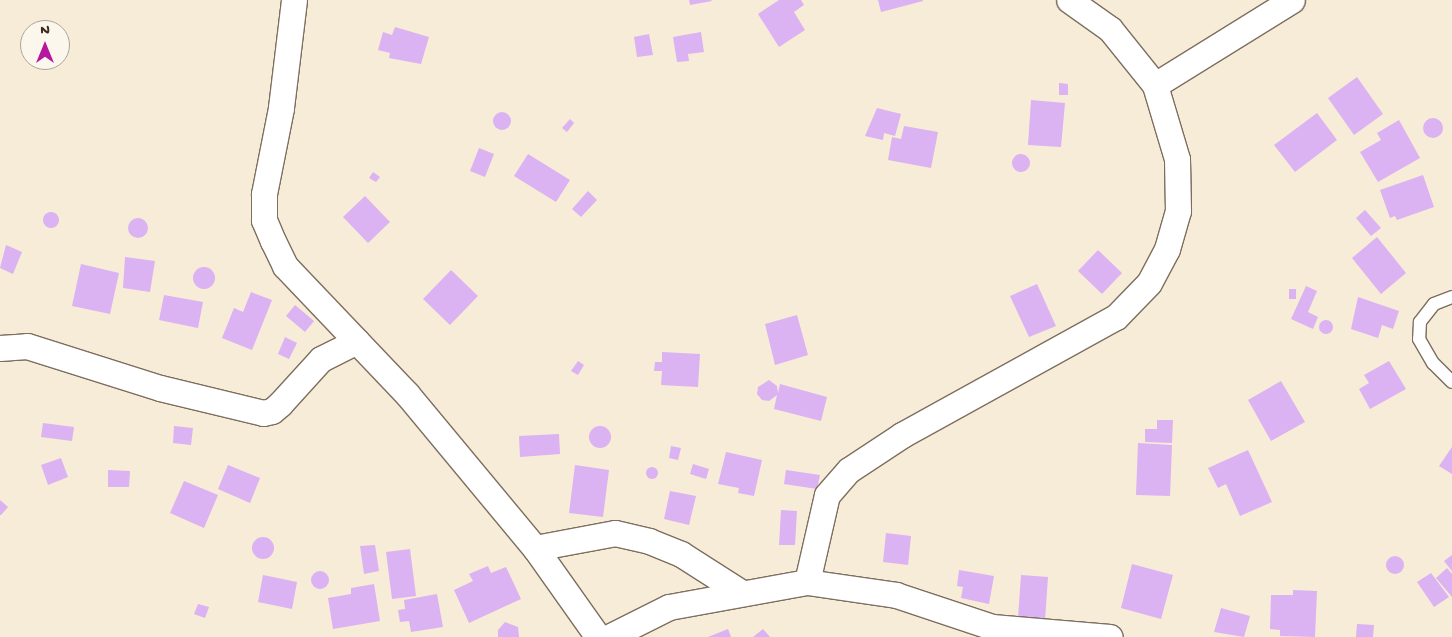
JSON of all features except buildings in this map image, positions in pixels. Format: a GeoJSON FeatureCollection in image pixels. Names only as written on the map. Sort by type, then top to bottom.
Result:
{"type":"FeatureCollection","features":[{"type":"Feature","properties":{"kind":"street"},"geometry":{"type":"LineString","coordinates":[[294,0],[281,108],[268,161],[264,220],[285,266],[407,394],[535,548],[598,637]]}},
{"type":"Feature","properties":{"kind":"street"},"geometry":{"type":"LineString","coordinates":[[807,582],[827,495],[849,470],[902,435],[1116,317],[1149,283],[1167,249],[1178,211],[1177,159],[1155,85],[1110,29],[1069,0]]}},
{"type":"Feature","properties":{"kind":"street"},"geometry":{"type":"LineString","coordinates":[[1155,85],[1292,0]]}},
{"type":"Feature","properties":{"kind":"street"},"geometry":{"type":"LineString","coordinates":[[0,348],[27,346],[160,388],[263,413],[272,411],[280,404],[321,359],[357,341]]}},
{"type":"Feature","properties":{"kind":"street"},"geometry":{"type":"LineString","coordinates":[[535,548],[615,533],[649,541],[681,554],[742,593]]}},
{"type":"Feature","properties":{"kind":"street"},"geometry":{"type":"LineString","coordinates":[[610,637],[669,607],[807,582],[896,595],[1018,637]]}},
{"type":"Feature","properties":{"kind":"street"},"geometry":{"type":"LineString","coordinates":[[992,627],[1110,637]]}},
{"type":"Feature","properties":{"kind":"lane"},"geometry":{"type":"LineString","coordinates":[[1452,297],[1434,304],[1420,322],[1419,339],[1433,363],[1452,382]]}}]}
